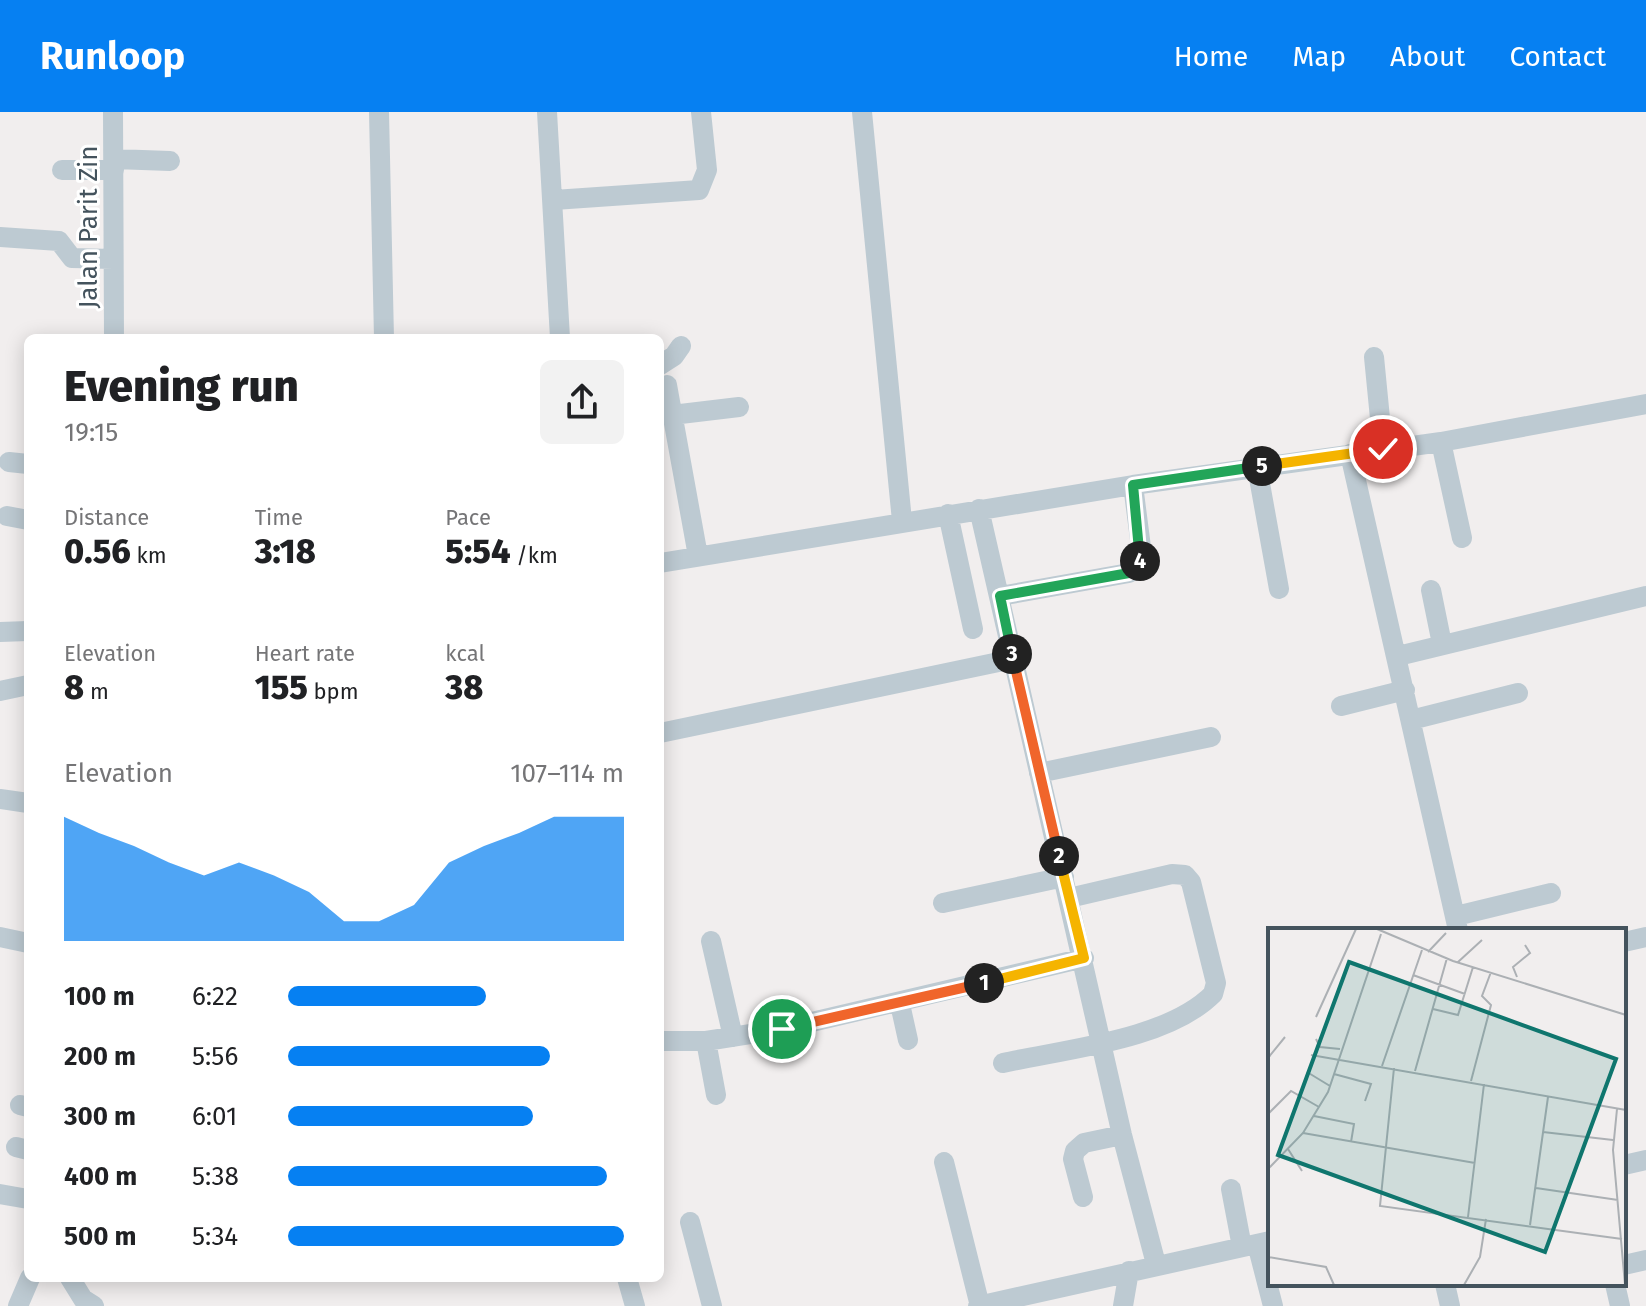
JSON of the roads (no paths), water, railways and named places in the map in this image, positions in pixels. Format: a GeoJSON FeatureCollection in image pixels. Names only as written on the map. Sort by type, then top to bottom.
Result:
{"type":"FeatureCollection","features":[{"type":"Feature","properties":{"kind":"street"},"geometry":{"type":"LineString","coordinates":[[379,112],[384,334]]}},
{"type":"Feature","properties":{"kind":"street"},"geometry":{"type":"LineString","coordinates":[[547,112],[560,334]]}},
{"type":"Feature","properties":{"kind":"street"},"geometry":{"type":"LineString","coordinates":[[554,200],[699,190],[707,170],[701,112]]}},
{"type":"Feature","properties":{"kind":"street"},"geometry":{"type":"LineString","coordinates":[[862,112],[902,521]]}},
{"type":"Feature","properties":{"kind":"street","name":"Jalan Parit Zin"},"geometry":{"type":"LineString","coordinates":[[113,114],[114,334]]}},
{"type":"Feature","properties":{"kind":"street"},"geometry":{"type":"LineString","coordinates":[[62,170],[170,161]]}},
{"type":"Feature","properties":{"kind":"street"},"geometry":{"type":"LineString","coordinates":[[0,237],[50,239],[59,241],[72,258],[113,259]]}},
{"type":"Feature","properties":{"kind":"street"},"geometry":{"type":"LineString","coordinates":[[664,362],[681,346]]}},
{"type":"Feature","properties":{"kind":"street"},"geometry":{"type":"LineString","coordinates":[[1374,357],[1383,449]]}},
{"type":"Feature","properties":{"kind":"street"},"geometry":{"type":"LineString","coordinates":[[667,385],[698,556]]}},
{"type":"Feature","properties":{"kind":"street"},"geometry":{"type":"LineString","coordinates":[[664,562],[1133,485],[1441,442],[1646,404]]}},
{"type":"Feature","properties":{"kind":"street"},"geometry":{"type":"LineString","coordinates":[[672,415],[739,407]]}},
{"type":"Feature","properties":{"kind":"street"},"geometry":{"type":"LineString","coordinates":[[1441,442],[1462,538]]}},
{"type":"Feature","properties":{"kind":"street"},"geometry":{"type":"LineString","coordinates":[[1350,454],[1457,923],[1551,893]]}},
{"type":"Feature","properties":{"kind":"street"},"geometry":{"type":"LineString","coordinates":[[1257,467],[1279,589]]}},
{"type":"Feature","properties":{"kind":"street"},"geometry":{"type":"LineString","coordinates":[[1000,596],[1129,573],[1139,565],[1142,555],[1133,485]]}},
{"type":"Feature","properties":{"kind":"street"},"geometry":{"type":"LineString","coordinates":[[979,509],[1103,1041],[1122,1135],[1156,1264]]}},
{"type":"Feature","properties":{"kind":"street"},"geometry":{"type":"LineString","coordinates":[[948,514],[973,629]]}},
{"type":"Feature","properties":{"kind":"street"},"geometry":{"type":"LineString","coordinates":[[1431,590],[1442,644]]}},
{"type":"Feature","properties":{"kind":"street"},"geometry":{"type":"LineString","coordinates":[[1398,656],[1646,596]]}},
{"type":"Feature","properties":{"kind":"street"},"geometry":{"type":"LineString","coordinates":[[0,632],[24,631]]}},
{"type":"Feature","properties":{"kind":"street"},"geometry":{"type":"LineString","coordinates":[[664,732],[1013,659]]}},
{"type":"Feature","properties":{"kind":"street"},"geometry":{"type":"LineString","coordinates":[[0,691],[24,686]]}},
{"type":"Feature","properties":{"kind":"street"},"geometry":{"type":"LineString","coordinates":[[1341,706],[1405,690]]}},
{"type":"Feature","properties":{"kind":"street"},"geometry":{"type":"LineString","coordinates":[[1411,720],[1518,693]]}},
{"type":"Feature","properties":{"kind":"street"},"geometry":{"type":"LineString","coordinates":[[1039,773],[1211,737]]}},
{"type":"Feature","properties":{"kind":"street"},"geometry":{"type":"LineString","coordinates":[[0,799],[24,802]]}},
{"type":"Feature","properties":{"kind":"street"},"geometry":{"type":"LineString","coordinates":[[1003,1063],[1146,1030],[1197,1009],[1213,994],[1214,973],[1191,882],[1185,875],[1172,874],[1069,898]]}},
{"type":"Feature","properties":{"kind":"street"},"geometry":{"type":"LineString","coordinates":[[943,903],[1064,877]]}},
{"type":"Feature","properties":{"kind":"street"},"geometry":{"type":"LineString","coordinates":[[0,937],[24,942]]}},
{"type":"Feature","properties":{"kind":"street"},"geometry":{"type":"LineString","coordinates":[[1626,942],[1646,937]]}},
{"type":"Feature","properties":{"kind":"street"},"geometry":{"type":"LineString","coordinates":[[711,941],[733,1037]]}},
{"type":"Feature","properties":{"kind":"street"},"geometry":{"type":"LineString","coordinates":[[664,1041],[706,1041],[733,1037],[900,1004],[1084,958]]}},
{"type":"Feature","properties":{"kind":"street"},"geometry":{"type":"LineString","coordinates":[[900,1004],[908,1040]]}},
{"type":"Feature","properties":{"kind":"street"},"geometry":{"type":"LineString","coordinates":[[706,1041],[716,1095]]}},
{"type":"Feature","properties":{"kind":"street"},"geometry":{"type":"LineString","coordinates":[[1083,1197],[1073,1159],[1075,1151],[1084,1143],[1122,1135]]}},
{"type":"Feature","properties":{"kind":"street"},"geometry":{"type":"LineString","coordinates":[[1626,1165],[1646,1160]]}},
{"type":"Feature","properties":{"kind":"street"},"geometry":{"type":"LineString","coordinates":[[944,1162],[979,1306],[1256,1244]]}},
{"type":"Feature","properties":{"kind":"street"},"geometry":{"type":"LineString","coordinates":[[1231,1189],[1256,1244],[1273,1306]]}},
{"type":"Feature","properties":{"kind":"street"},"geometry":{"type":"LineString","coordinates":[[0,1194],[24,1198]]}},
{"type":"Feature","properties":{"kind":"street"},"geometry":{"type":"LineString","coordinates":[[690,1222],[712,1306]]}},
{"type":"Feature","properties":{"kind":"street"},"geometry":{"type":"LineString","coordinates":[[1626,1265],[1646,1260]]}},
{"type":"Feature","properties":{"kind":"street"},"geometry":{"type":"LineString","coordinates":[[1123,1306],[1129,1271]]}},
{"type":"Feature","properties":{"kind":"street"},"geometry":{"type":"LineString","coordinates":[[18,1306],[28,1282]]}},
{"type":"Feature","properties":{"kind":"street"},"geometry":{"type":"LineString","coordinates":[[72,1282],[85,1304]]}},
{"type":"Feature","properties":{"kind":"street"},"geometry":{"type":"LineString","coordinates":[[628,1282],[635,1306]]}},
{"type":"Feature","properties":{"kind":"street"},"geometry":{"type":"LineString","coordinates":[[1445,1286],[1450,1306]]}},
{"type":"Feature","properties":{"kind":"street"},"geometry":{"type":"LineString","coordinates":[[1615,1286],[1620,1306]]}}]}
